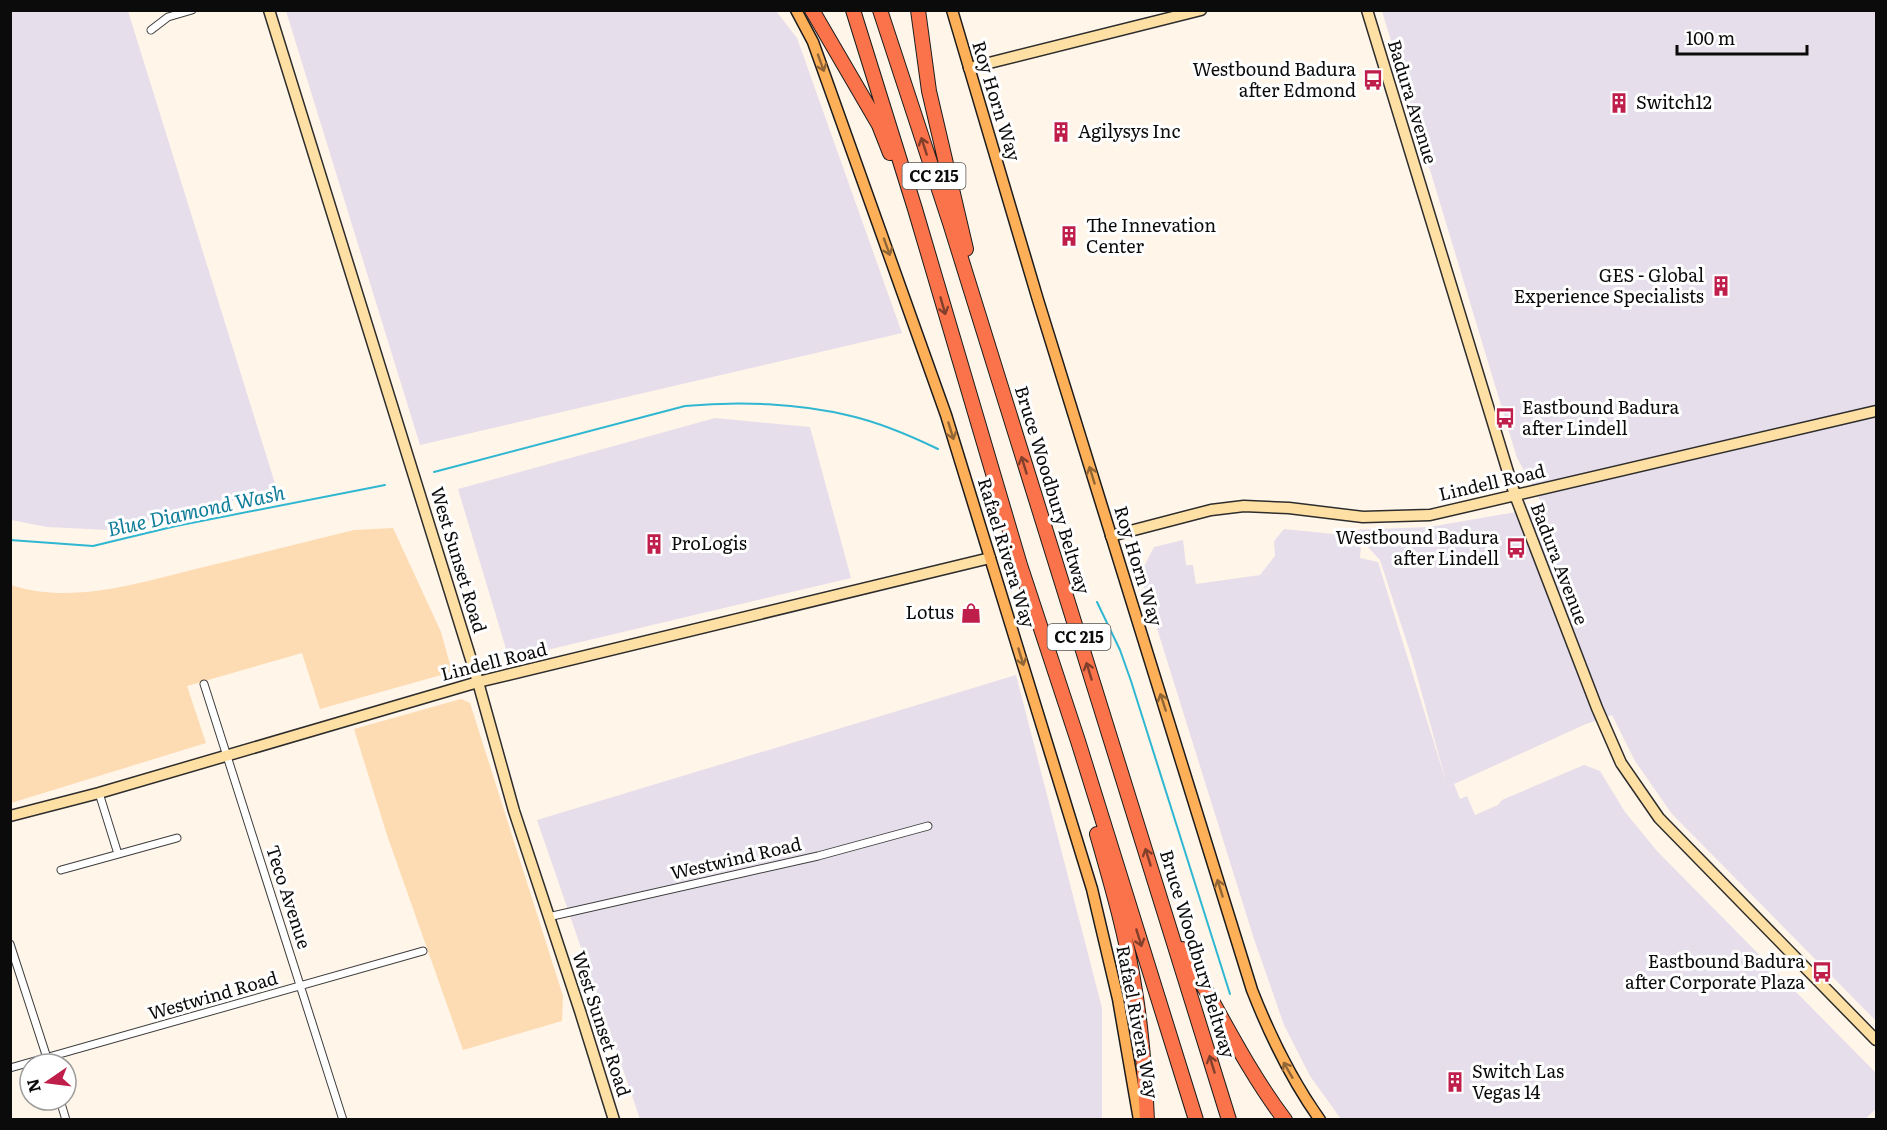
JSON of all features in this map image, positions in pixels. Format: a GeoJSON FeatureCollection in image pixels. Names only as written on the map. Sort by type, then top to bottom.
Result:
{"type":"FeatureCollection","features":[{"type":"Feature","properties":{"kind":"highway"},"geometry":{"type":"LineString","coordinates":[[812,10],[879,125],[897,173],[915,209]]}},
{"type":"Feature","properties":{"kind":"highway","name":"CC 215"},"geometry":{"type":"LineString","coordinates":[[854,10],[1020,565],[1078,741],[1196,1119]]}},
{"type":"Feature","properties":{"kind":"highway","name":"Bruce Woodbury Beltway"},"geometry":{"type":"LineString","coordinates":[[880,10],[946,213],[1229,1119]]}},
{"type":"Feature","properties":{"kind":"highway"},"geometry":{"type":"LineString","coordinates":[[918,10],[929,91],[986,342]]}},
{"type":"Feature","properties":{"kind":"highway"},"geometry":{"type":"LineString","coordinates":[[1078,741],[1082,779],[1124,930],[1135,991],[1147,1119]]}},
{"type":"Feature","properties":{"kind":"highway"},"geometry":{"type":"LineString","coordinates":[[1172,933],[1208,992],[1243,1058],[1285,1119]]}},
{"type":"Feature","properties":{"kind":"main road","name":"West Sunset Road"},"geometry":{"type":"LineString","coordinates":[[269,10],[478,682],[514,811],[614,1119]]}},
{"type":"Feature","properties":{"kind":"main road","name":"Rafael Rivera Way"},"geometry":{"type":"LineString","coordinates":[[796,10],[813,42],[927,358],[990,558],[1092,889],[1118,999],[1139,1119]]}},
{"type":"Feature","properties":{"kind":"main road","name":"Roy Horn Way"},"geometry":{"type":"LineString","coordinates":[[952,10],[1111,536],[1252,990],[1268,1032],[1283,1061],[1320,1119]]}},
{"type":"Feature","properties":{"kind":"main road"},"geometry":{"type":"LineString","coordinates":[[969,68],[1201,10]]}},
{"type":"Feature","properties":{"kind":"main road","name":"Badura Avenue"},"geometry":{"type":"LineString","coordinates":[[1367,10],[1515,495],[1597,708],[1621,763],[1659,818],[1876,1040]]}},
{"type":"Feature","properties":{"kind":"main road","name":"Lindell Road"},"geometry":{"type":"LineString","coordinates":[[1111,536],[1211,510],[1244,506],[1289,508],[1363,517],[1430,515],[1876,411]]}},
{"type":"Feature","properties":{"kind":"main road","name":"Lindell Road"},"geometry":{"type":"LineString","coordinates":[[10,816],[99,793],[478,682],[990,558]]}},
{"type":"Feature","properties":{"kind":"street"},"geometry":{"type":"LineString","coordinates":[[151,30],[168,17],[192,10]]}},
{"type":"Feature","properties":{"kind":"street","name":"Teco Avenue"},"geometry":{"type":"LineString","coordinates":[[204,684],[343,1119]]}},
{"type":"Feature","properties":{"kind":"street"},"geometry":{"type":"LineString","coordinates":[[99,793],[118,854]]}},
{"type":"Feature","properties":{"kind":"street","name":"Westwind Road"},"geometry":{"type":"LineString","coordinates":[[548,917],[818,856],[928,826]]}},
{"type":"Feature","properties":{"kind":"street"},"geometry":{"type":"LineString","coordinates":[[61,870],[177,838]]}},
{"type":"Feature","properties":{"kind":"street"},"geometry":{"type":"LineString","coordinates":[[10,944],[45,1052]]}},
{"type":"Feature","properties":{"kind":"street","name":"Westwind Road"},"geometry":{"type":"LineString","coordinates":[[78,1052],[423,951]]}},
{"type":"Feature","properties":{"kind":"shaded area"},"geometry":{"type":"Polygon","coordinates":[[[10,11],[128,11],[277,490],[110,530],[47,527],[11,520],[10,11]]]}},
{"type":"Feature","properties":{"kind":"shaded area"},"geometry":{"type":"Polygon","coordinates":[[[286,11],[776,11],[797,38],[902,333],[420,445],[286,11]]]}},
{"type":"Feature","properties":{"kind":"shaded area"},"geometry":{"type":"Polygon","coordinates":[[[1382,11],[1876,11],[1876,1021],[1672,814],[1635,761],[1612,715],[1586,724],[1454,784],[1460,799],[1467,796],[1475,815],[1498,805],[1502,800],[1584,765],[1600,771],[1625,812],[1657,851],[1876,1073],[1876,1109],[1864,1120],[1341,1119],[1310,1076],[1284,1025],[1254,939],[1140,574],[1154,547],[1183,540],[1186,565],[1193,565],[1196,584],[1260,575],[1275,556],[1274,541],[1284,529],[1353,536],[1361,546],[1360,558],[1378,562],[1447,785],[1412,658],[1380,560],[1352,530],[1429,527],[1544,507],[1517,458],[1382,11]]]}},
{"type":"Feature","properties":{"kind":"shaded area"},"geometry":{"type":"Polygon","coordinates":[[[715,418],[810,427],[851,578],[509,659],[458,489],[715,418]]]}},
{"type":"Feature","properties":{"kind":"shaded area"},"geometry":{"type":"Polygon","coordinates":[[[1016,675],[1102,1008],[1102,1119],[640,1119],[537,820],[1016,675]]]}},
{"type":"Feature","properties":{"kind":"sand"},"geometry":{"type":"Polygon","coordinates":[[[393,528],[441,632],[452,672],[320,709],[302,653],[187,686],[206,743],[11,803],[11,585],[35,591],[60,593],[110,589],[354,530],[393,528]]]}},
{"type":"Feature","properties":{"kind":"sand"},"geometry":{"type":"Polygon","coordinates":[[[461,699],[470,703],[563,996],[562,1021],[463,1050],[387,835],[354,729],[461,699]]]}},
{"type":"Feature","properties":{"kind":"waterway"},"geometry":{"type":"LineString","coordinates":[[434,472],[685,406],[705,404],[768,404],[811,408],[885,426],[938,449]]}},
{"type":"Feature","properties":{"kind":"waterway","name":"Blue Diamond Wash"},"geometry":{"type":"LineString","coordinates":[[10,540],[93,546],[176,526],[385,485]]}},
{"type":"Feature","properties":{"kind":"waterway"},"geometry":{"type":"LineString","coordinates":[[1097,602],[1120,650],[1131,681],[1230,994]]}},
{"type":"Feature","properties":{"kind":"place","name":"Westbound Badura after Edmond"},"geometry":{"type":"Point","coordinates":[1373,80]}},
{"type":"Feature","properties":{"kind":"place","name":"Switch12"},"geometry":{"type":"Point","coordinates":[1619,103]}},
{"type":"Feature","properties":{"kind":"place","name":"Agilysys Inc"},"geometry":{"type":"Point","coordinates":[1061,132]}},
{"type":"Feature","properties":{"kind":"place","name":"The Innevation Center"},"geometry":{"type":"Point","coordinates":[1069,236]}},
{"type":"Feature","properties":{"kind":"place","name":"GES - Global Experience Specialists"},"geometry":{"type":"Point","coordinates":[1721,286]}},
{"type":"Feature","properties":{"kind":"place","name":"Eastbound Badura after Lindell"},"geometry":{"type":"Point","coordinates":[1505,418]}},
{"type":"Feature","properties":{"kind":"place","name":"ProLogis"},"geometry":{"type":"Point","coordinates":[654,544]}},
{"type":"Feature","properties":{"kind":"place","name":"Westbound Badura after Lindell"},"geometry":{"type":"Point","coordinates":[1516,548]}},
{"type":"Feature","properties":{"kind":"place","name":"Lotus"},"geometry":{"type":"Point","coordinates":[971,613]}},
{"type":"Feature","properties":{"kind":"place","name":"Eastbound Badura after Corporate Plaza"},"geometry":{"type":"Point","coordinates":[1822,972]}},
{"type":"Feature","properties":{"kind":"place","name":"Switch Las Vegas 14"},"geometry":{"type":"Point","coordinates":[1455,1082]}}]}
